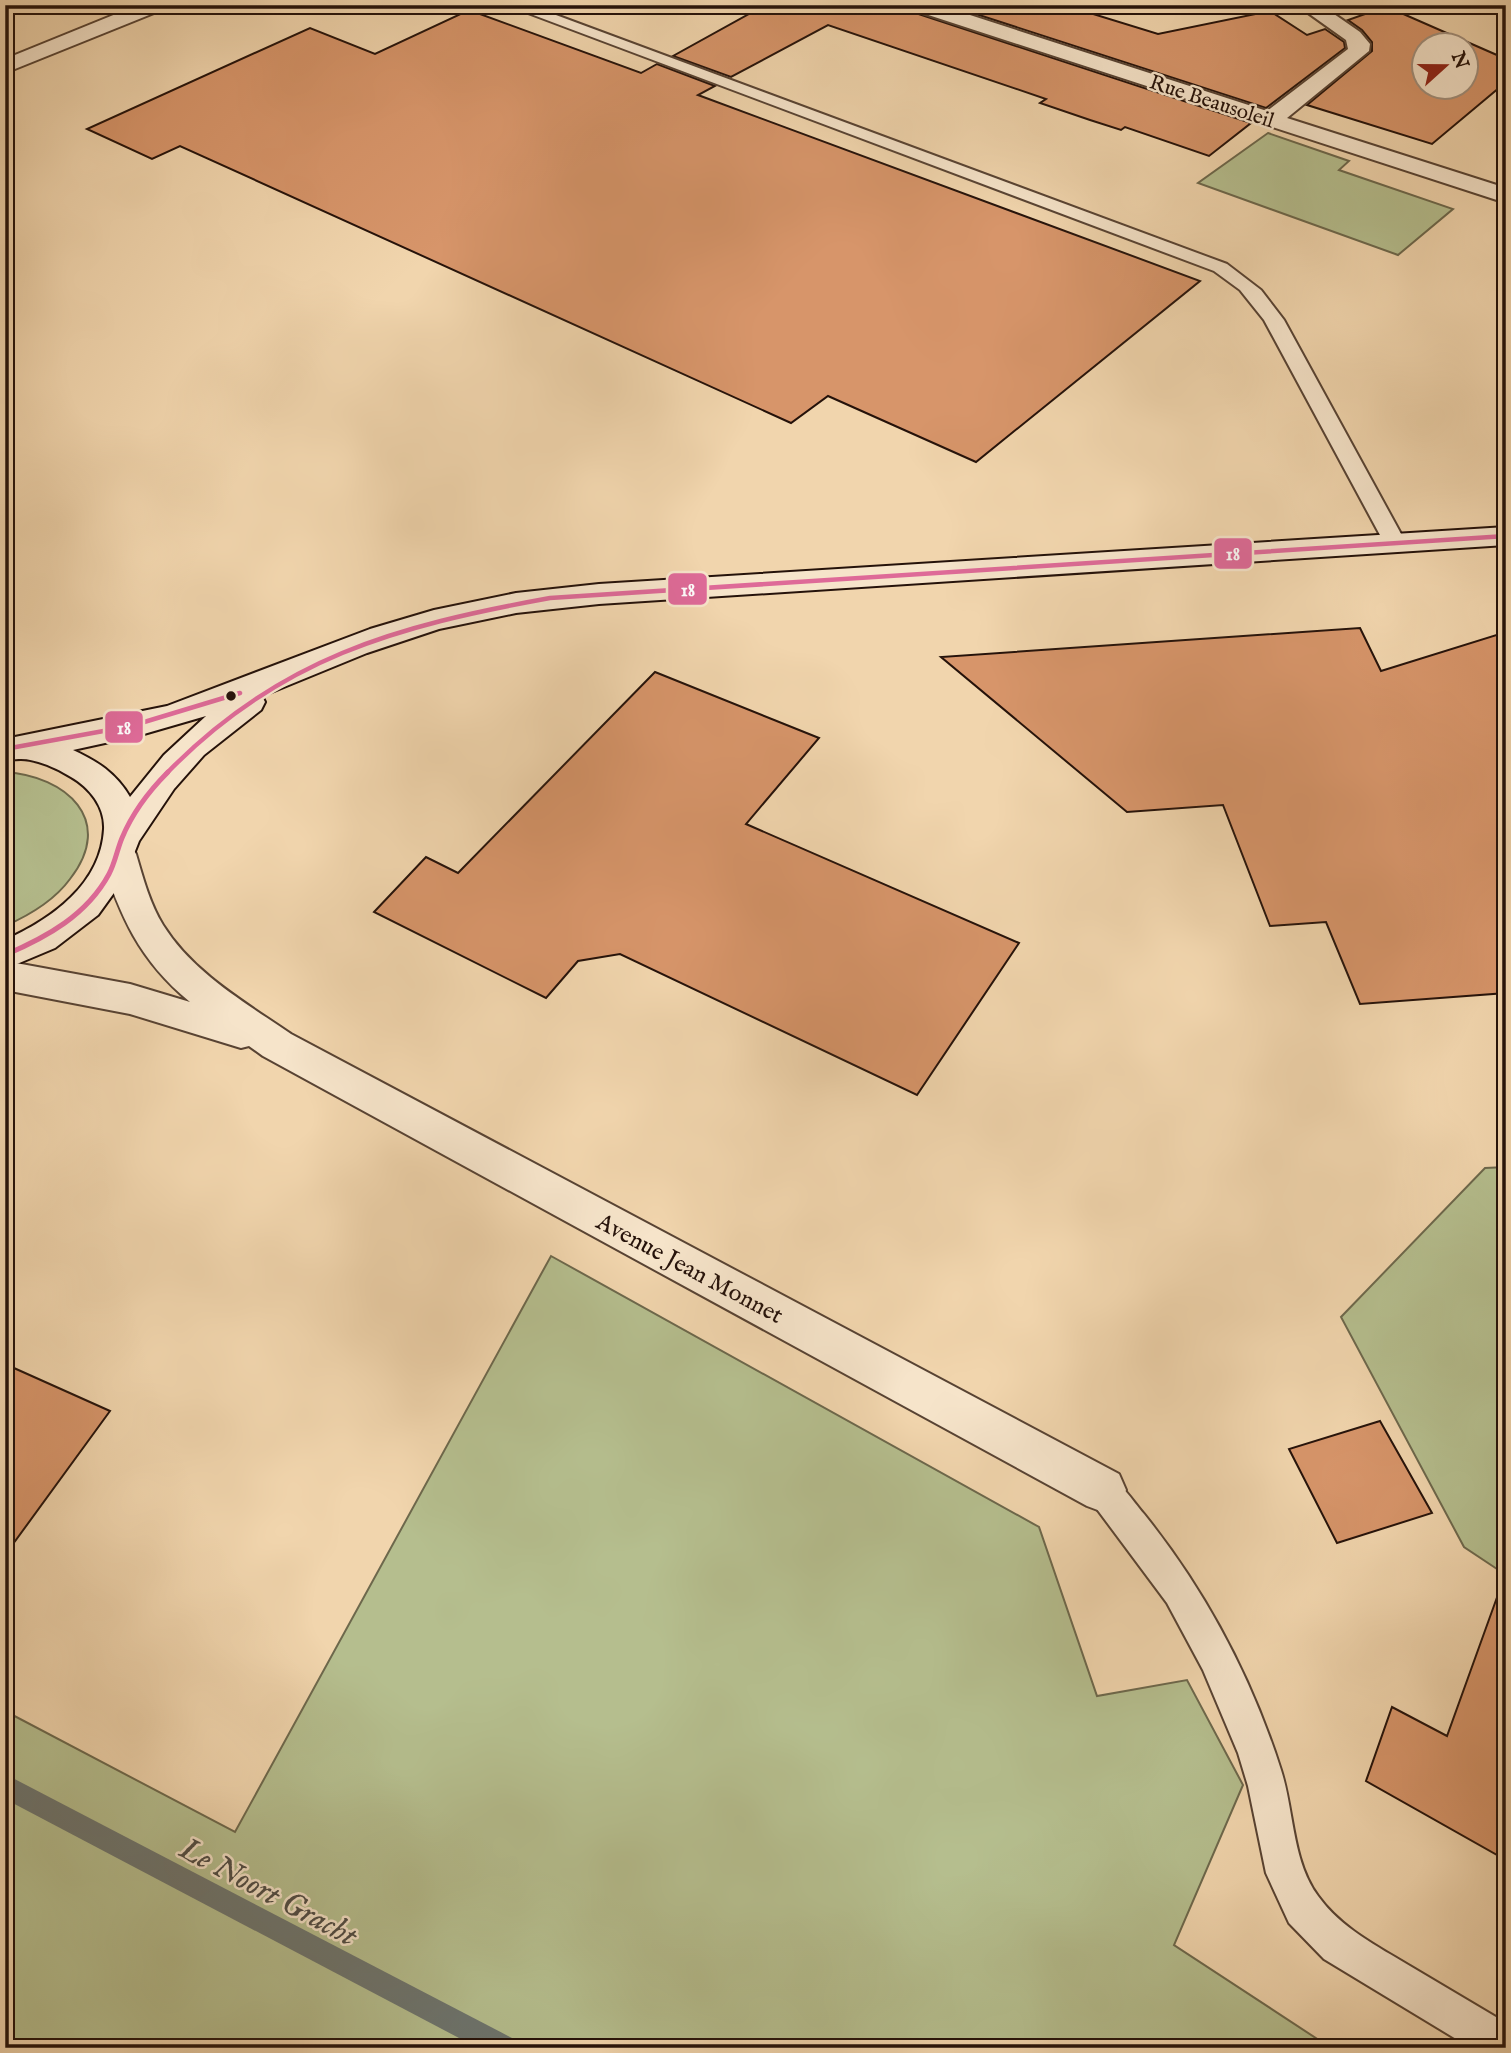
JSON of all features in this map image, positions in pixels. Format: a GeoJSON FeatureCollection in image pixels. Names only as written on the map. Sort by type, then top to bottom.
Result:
{"type":"FeatureCollection","features":[{"type":"Feature","properties":{"kind":"street"},"geometry":{"type":"LineString","coordinates":[[5,68],[158,5]]}},
{"type":"Feature","properties":{"kind":"street","name":"Rue Beausoleil"},"geometry":{"type":"LineString","coordinates":[[917,5],[1506,196]]}},
{"type":"Feature","properties":{"kind":"street"},"geometry":{"type":"LineString","coordinates":[[1270,120],[1358,51],[1359,44],[1353,36],[1307,5]]}},
{"type":"Feature","properties":{"kind":"street"},"geometry":{"type":"LineString","coordinates":[[9,749],[152,721],[231,696],[362,643],[429,621],[474,610],[550,598],[1506,536]]}},
{"type":"Feature","properties":{"kind":"street"},"geometry":{"type":"LineString","coordinates":[[5,955],[39,939],[81,910],[104,883],[120,847],[149,795],[188,749],[239,708],[304,667]]}},
{"type":"Feature","properties":{"kind":"street","name":"Avenue Jean Monnet"},"geometry":{"type":"LineString","coordinates":[[9,749],[63,757],[84,767],[101,780],[119,807],[120,847],[140,916],[162,951],[187,978],[276,1045],[1103,1490]]}},
{"type":"Feature","properties":{"kind":"street","name":"Avenue Jean Monnet"},"geometry":{"type":"LineString","coordinates":[[5,975],[67,985],[151,1004],[276,1045]]}},
{"type":"Feature","properties":{"kind":"lane"},"geometry":{"type":"LineString","coordinates":[[514,5],[1210,262],[1235,275],[1254,291],[1274,320],[1395,543]]}},
{"type":"Feature","properties":{"kind":"lane"},"geometry":{"type":"LineString","coordinates":[[1103,1490],[1159,1561],[1200,1624],[1215,1655],[1266,1785],[1277,1847],[1289,1887],[1301,1908],[1315,1927],[1338,1945],[1506,2046]]}},
{"type":"Feature","properties":{"kind":"green space"},"geometry":{"type":"Polygon","coordinates":[[[1268,133],[1349,161],[1339,170],[1453,209],[1398,255],[1198,183],[1268,133]]]}},
{"type":"Feature","properties":{"kind":"green space"},"geometry":{"type":"Polygon","coordinates":[[[5,772],[27,775],[65,792],[78,805],[86,820],[88,838],[83,858],[64,887],[41,907],[5,926],[5,772]]]}},
{"type":"Feature","properties":{"kind":"green space"},"geometry":{"type":"Polygon","coordinates":[[[1506,1167],[1506,1575],[1464,1547],[1341,1317],[1485,1168],[1506,1167]]]}},
{"type":"Feature","properties":{"kind":"green space"},"geometry":{"type":"Polygon","coordinates":[[[551,1256],[1039,1527],[1097,1696],[1187,1680],[1243,1785],[1174,1945],[1331,2048],[5,2048],[5,1711],[235,1832],[551,1256]]]}},
{"type":"Feature","properties":{"kind":"building"},"geometry":{"type":"Polygon","coordinates":[[[765,5],[905,5],[909,11],[1251,123],[1209,156],[1125,127],[1121,130],[1040,103],[1046,99],[828,25],[731,77],[673,56],[765,5]]]}},
{"type":"Feature","properties":{"kind":"building"},"geometry":{"type":"Polygon","coordinates":[[[948,5],[1064,5],[1158,34],[1270,11],[1307,35],[1325,29],[1344,42],[1345,48],[1266,108],[948,5]]]}},
{"type":"Feature","properties":{"kind":"building"},"geometry":{"type":"Polygon","coordinates":[[[1382,8],[1392,9],[1444,32],[1410,32],[1410,102],[1480,102],[1480,48],[1506,59],[1506,82],[1432,144],[1307,105],[1372,51],[1372,42],[1348,20],[1382,8]]]}},
{"type":"Feature","properties":{"kind":"building"},"geometry":{"type":"Polygon","coordinates":[[[469,10],[641,73],[657,64],[715,86],[698,95],[1200,281],[976,462],[828,396],[791,423],[180,146],[152,159],[87,129],[310,28],[375,54],[469,10]]]}},
{"type":"Feature","properties":{"kind":"building"},"geometry":{"type":"Polygon","coordinates":[[[1360,628],[1381,671],[1506,632],[1506,993],[1360,1004],[1326,922],[1270,926],[1223,805],[1127,812],[941,657],[1360,628]]]}},
{"type":"Feature","properties":{"kind":"building"},"geometry":{"type":"Polygon","coordinates":[[[655,672],[819,738],[746,824],[1019,943],[917,1095],[620,954],[578,961],[546,998],[374,912],[426,857],[458,873],[655,672]]]}},
{"type":"Feature","properties":{"kind":"building"},"geometry":{"type":"Polygon","coordinates":[[[5,1364],[110,1411],[5,1555],[5,1364]]]}},
{"type":"Feature","properties":{"kind":"building"},"geometry":{"type":"Polygon","coordinates":[[[1380,1421],[1432,1513],[1337,1543],[1289,1449],[1380,1421]]]}},
{"type":"Feature","properties":{"kind":"building"},"geometry":{"type":"Polygon","coordinates":[[[1500,1589],[1506,1590],[1506,1860],[1366,1781],[1392,1707],[1447,1736],[1500,1589]]]}},
{"type":"Feature","properties":{"kind":"waterway","name":"Le Noort Gracht"},"geometry":{"type":"LineString","coordinates":[[5,1786],[505,2048]]}},
{"type":"Feature","properties":{"kind":"transit line","name":"18"},"geometry":{"type":"LineString","coordinates":[[5,955],[36,941],[79,912],[102,886],[111,871],[121,840],[150,792],[200,739],[243,705],[289,677],[338,654],[389,635],[442,620],[550,598],[1506,536]]}},
{"type":"Feature","properties":{"kind":"transit line","name":"18"},"geometry":{"type":"LineString","coordinates":[[5,749],[131,726],[240,693]]}}]}
